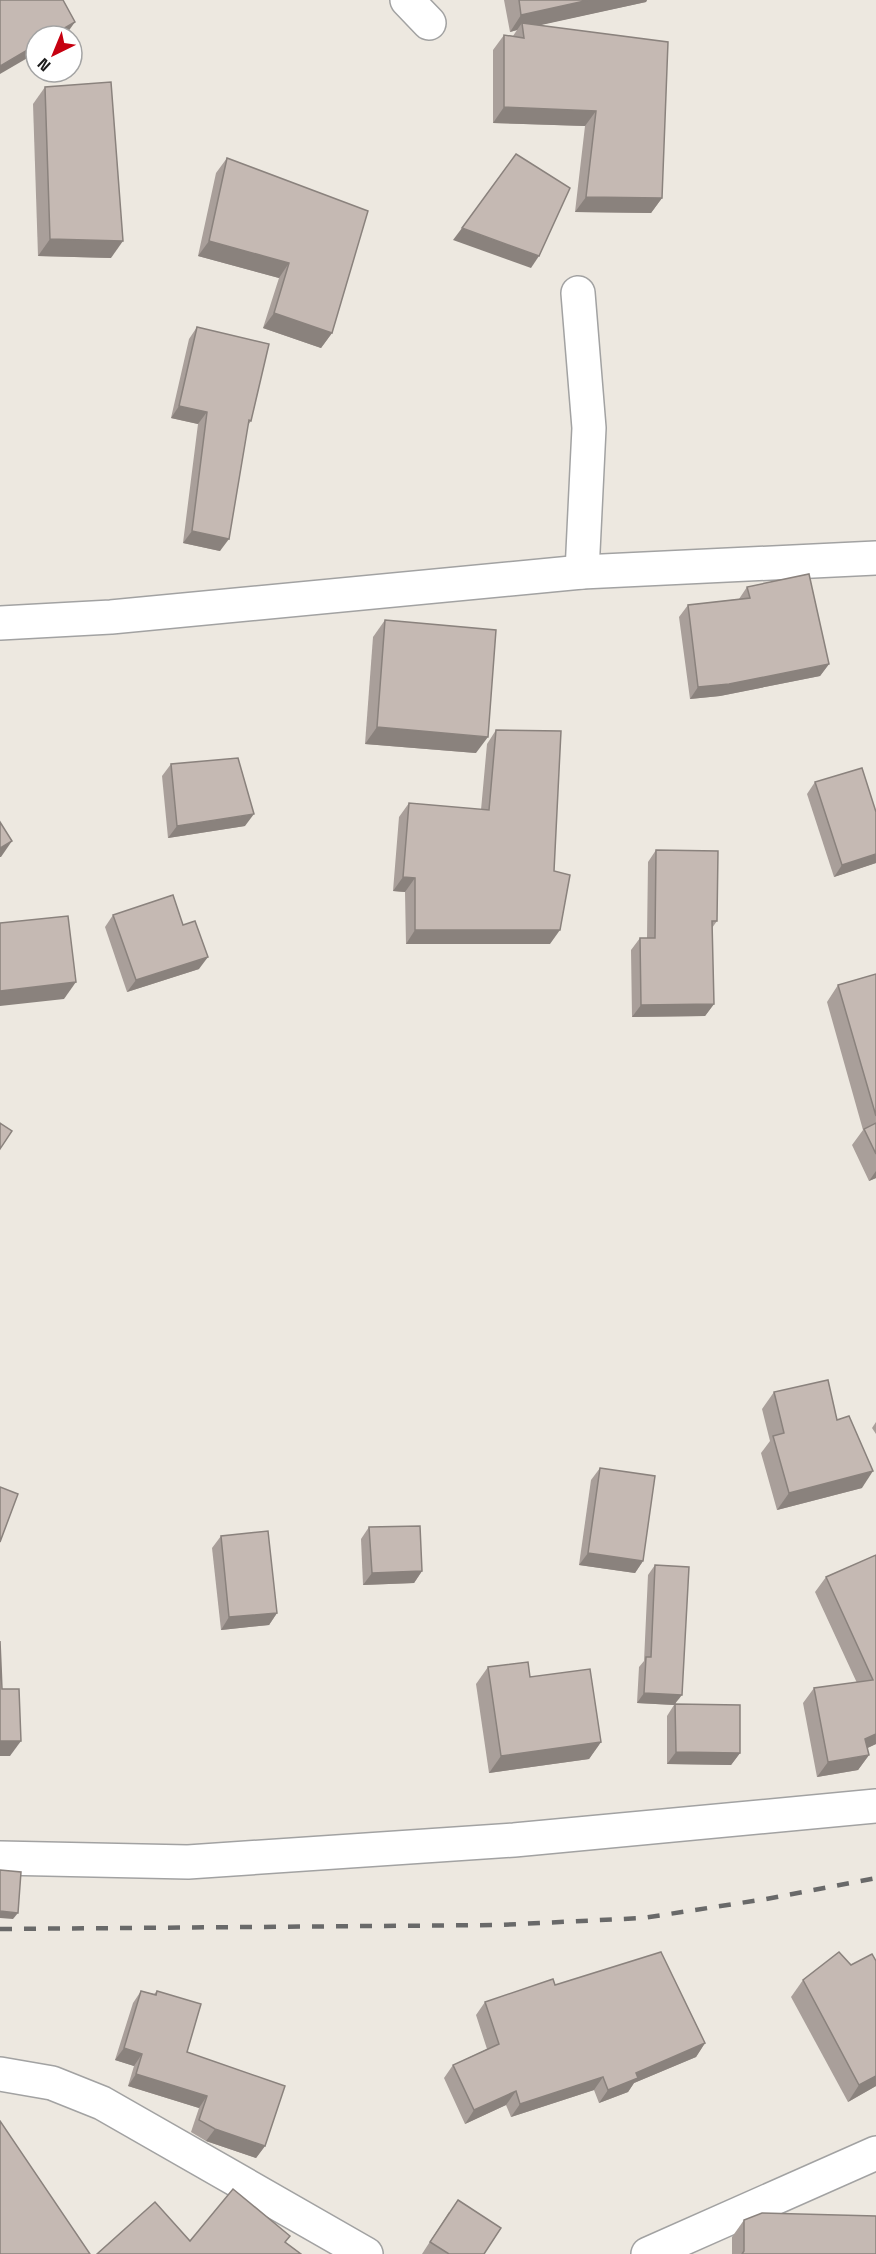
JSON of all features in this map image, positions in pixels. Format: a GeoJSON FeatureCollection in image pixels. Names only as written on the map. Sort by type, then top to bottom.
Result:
{"type":"FeatureCollection","features":[{"type":"Feature","properties":{"kind":"street"},"geometry":{"type":"LineString","coordinates":[[407,0],[429,23]]}},
{"type":"Feature","properties":{"kind":"street"},"geometry":{"type":"LineString","coordinates":[[578,293],[589,428],[582,572]]}},
{"type":"Feature","properties":{"kind":"street"},"geometry":{"type":"LineString","coordinates":[[0,622],[111,617],[582,572],[876,558]]}},
{"type":"Feature","properties":{"kind":"street"},"geometry":{"type":"LineString","coordinates":[[0,1858],[188,1862],[514,1840],[876,1806]]}},
{"type":"Feature","properties":{"kind":"street"},"geometry":{"type":"LineString","coordinates":[[0,2074],[52,2083],[102,2103],[366,2254]]}},
{"type":"Feature","properties":{"kind":"street"},"geometry":{"type":"LineString","coordinates":[[648,2254],[876,2153]]}},
{"type":"Feature","properties":{"kind":"building"},"geometry":{"type":"Polygon","coordinates":[[[0,0],[63,0],[75,22],[72,24],[24,24],[24,52],[0,66],[0,0]]]}},
{"type":"Feature","properties":{"kind":"building"},"geometry":{"type":"Polygon","coordinates":[[[519,0],[589,0],[521,15],[519,0]]]}},
{"type":"Feature","properties":{"kind":"building"},"geometry":{"type":"Polygon","coordinates":[[[522,23],[668,42],[662,198],[586,197],[596,111],[504,107],[504,35],[524,38],[522,23]]]}},
{"type":"Feature","properties":{"kind":"building"},"geometry":{"type":"Polygon","coordinates":[[[111,82],[123,241],[50,239],[45,87],[111,82]]]}},
{"type":"Feature","properties":{"kind":"building"},"geometry":{"type":"Polygon","coordinates":[[[516,154],[570,188],[539,256],[462,228],[516,154]]]}},
{"type":"Feature","properties":{"kind":"building"},"geometry":{"type":"Polygon","coordinates":[[[227,158],[368,211],[332,333],[274,313],[289,263],[209,241],[227,158]]]}},
{"type":"Feature","properties":{"kind":"building"},"geometry":{"type":"Polygon","coordinates":[[[197,327],[269,344],[251,421],[249,420],[229,539],[192,531],[207,412],[179,406],[197,327]]]}},
{"type":"Feature","properties":{"kind":"building"},"geometry":{"type":"Polygon","coordinates":[[[809,574],[829,664],[729,684],[698,687],[688,605],[750,598],[747,587],[809,574]]]}},
{"type":"Feature","properties":{"kind":"building"},"geometry":{"type":"Polygon","coordinates":[[[385,620],[496,630],[488,737],[377,727],[385,620]]]}},
{"type":"Feature","properties":{"kind":"building"},"geometry":{"type":"Polygon","coordinates":[[[496,730],[561,731],[554,871],[570,875],[560,930],[415,930],[415,878],[403,877],[409,803],[489,810],[496,730]]]}},
{"type":"Feature","properties":{"kind":"building"},"geometry":{"type":"Polygon","coordinates":[[[238,758],[254,814],[177,826],[171,764],[238,758]]]}},
{"type":"Feature","properties":{"kind":"building"},"geometry":{"type":"Polygon","coordinates":[[[862,768],[876,812],[876,854],[842,865],[815,782],[862,768]]]}},
{"type":"Feature","properties":{"kind":"building"},"geometry":{"type":"Polygon","coordinates":[[[0,822],[12,841],[0,848],[0,822]]]}},
{"type":"Feature","properties":{"kind":"building"},"geometry":{"type":"Polygon","coordinates":[[[656,850],[718,851],[717,921],[712,921],[714,1004],[641,1005],[640,938],[655,938],[656,850]]]}},
{"type":"Feature","properties":{"kind":"building"},"geometry":{"type":"Polygon","coordinates":[[[173,895],[183,925],[195,921],[208,957],[136,980],[113,915],[173,895]]]}},
{"type":"Feature","properties":{"kind":"building"},"geometry":{"type":"Polygon","coordinates":[[[68,916],[76,982],[0,991],[0,923],[68,916]]]}},
{"type":"Feature","properties":{"kind":"building"},"geometry":{"type":"Polygon","coordinates":[[[876,974],[876,1116],[838,985],[876,974]]]}},
{"type":"Feature","properties":{"kind":"building"},"geometry":{"type":"Polygon","coordinates":[[[0,1123],[12,1131],[0,1149],[0,1123]]]}},
{"type":"Feature","properties":{"kind":"building"},"geometry":{"type":"Polygon","coordinates":[[[876,1123],[876,1154],[864,1129],[876,1123]]]}},
{"type":"Feature","properties":{"kind":"building"},"geometry":{"type":"Polygon","coordinates":[[[828,1380],[837,1420],[849,1416],[873,1471],[789,1493],[773,1436],[784,1433],[774,1392],[828,1380]]]}},
{"type":"Feature","properties":{"kind":"building"},"geometry":{"type":"Polygon","coordinates":[[[600,1468],[655,1476],[643,1561],[588,1553],[600,1468]]]}},
{"type":"Feature","properties":{"kind":"building"},"geometry":{"type":"Polygon","coordinates":[[[0,1487],[18,1494],[0,1542],[0,1487]]]}},
{"type":"Feature","properties":{"kind":"building"},"geometry":{"type":"Polygon","coordinates":[[[420,1526],[422,1571],[372,1573],[369,1527],[420,1526]]]}},
{"type":"Feature","properties":{"kind":"building"},"geometry":{"type":"Polygon","coordinates":[[[268,1531],[277,1613],[229,1617],[221,1536],[268,1531]]]}},
{"type":"Feature","properties":{"kind":"building"},"geometry":{"type":"Polygon","coordinates":[[[876,1555],[876,1734],[865,1739],[869,1755],[828,1762],[814,1688],[873,1680],[826,1577],[876,1555]]]}},
{"type":"Feature","properties":{"kind":"building"},"geometry":{"type":"Polygon","coordinates":[[[655,1565],[689,1567],[682,1695],[644,1693],[646,1657],[651,1657],[655,1565]]]}},
{"type":"Feature","properties":{"kind":"building"},"geometry":{"type":"Polygon","coordinates":[[[0,1641],[2,1689],[19,1689],[21,1741],[0,1741],[0,1641]]]}},
{"type":"Feature","properties":{"kind":"building"},"geometry":{"type":"Polygon","coordinates":[[[528,1662],[530,1677],[590,1669],[601,1742],[501,1756],[488,1667],[528,1662]]]}},
{"type":"Feature","properties":{"kind":"building"},"geometry":{"type":"Polygon","coordinates":[[[675,1704],[740,1705],[740,1753],[676,1752],[675,1704]]]}},
{"type":"Feature","properties":{"kind":"building"},"geometry":{"type":"Polygon","coordinates":[[[0,1870],[21,1872],[18,1913],[0,1911],[0,1870]]]}},
{"type":"Feature","properties":{"kind":"building"},"geometry":{"type":"Polygon","coordinates":[[[661,1952],[705,2043],[636,2073],[638,2078],[608,2090],[603,2077],[520,2104],[516,2091],[474,2110],[453,2065],[499,2044],[485,2002],[553,1979],[555,1985],[661,1952]]]}},
{"type":"Feature","properties":{"kind":"building"},"geometry":{"type":"Polygon","coordinates":[[[839,1952],[851,1965],[872,1954],[876,1961],[876,2076],[859,2085],[803,1980],[839,1952]]]}},
{"type":"Feature","properties":{"kind":"building"},"geometry":{"type":"Polygon","coordinates":[[[141,1991],[156,1995],[157,1991],[201,2004],[187,2052],[285,2086],[265,2146],[215,2129],[199,2120],[207,2096],[136,2074],[142,2054],[124,2048],[141,1991]]]}},
{"type":"Feature","properties":{"kind":"building"},"geometry":{"type":"Polygon","coordinates":[[[0,2121],[90,2254],[0,2254],[0,2121]]]}},
{"type":"Feature","properties":{"kind":"building"},"geometry":{"type":"Polygon","coordinates":[[[233,2189],[290,2236],[285,2242],[301,2254],[97,2254],[155,2202],[190,2241],[233,2189]]]}},
{"type":"Feature","properties":{"kind":"building"},"geometry":{"type":"Polygon","coordinates":[[[458,2200],[501,2228],[484,2254],[449,2254],[430,2242],[458,2200]]]}},
{"type":"Feature","properties":{"kind":"building"},"geometry":{"type":"Polygon","coordinates":[[[762,2213],[876,2216],[876,2254],[742,2254],[744,2251],[744,2220],[762,2213]]]}},
{"type":"Feature","properties":{"kind":"railway"},"geometry":{"type":"LineString","coordinates":[[0,1929],[498,1925],[643,1918],[766,1899],[876,1878]]}}]}
